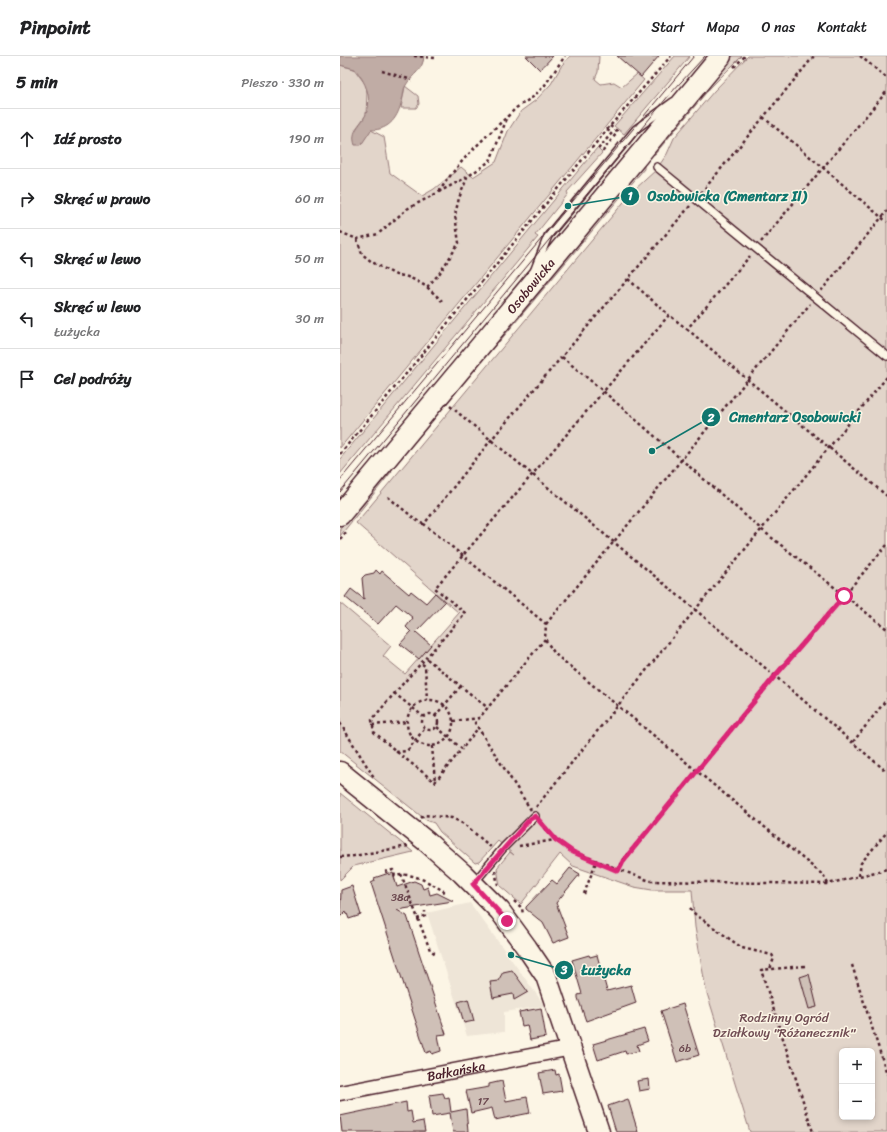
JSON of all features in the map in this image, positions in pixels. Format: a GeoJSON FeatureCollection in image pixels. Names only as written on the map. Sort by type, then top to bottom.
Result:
{"type":"FeatureCollection","features":[{"type":"Feature","properties":{"kind":"street","name":"Osobowicka"},"geometry":{"type":"LineString","coordinates":[[340,515],[721,56]]}},
{"type":"Feature","properties":{"kind":"street"},"geometry":{"type":"LineString","coordinates":[[340,772],[427,842],[500,911],[546,976],[600,1132]]}},
{"type":"Feature","properties":{"kind":"street","name":"Bałkańska"},"geometry":{"type":"LineString","coordinates":[[340,1093],[572,1048]]}},
{"type":"Feature","properties":{"kind":"lane"},"geometry":{"type":"LineString","coordinates":[[657,167],[887,356]]}},
{"type":"Feature","properties":{"kind":"lane"},"geometry":{"type":"LineString","coordinates":[[473,884],[535,816]]}},
{"type":"Feature","properties":{"kind":"path"},"geometry":{"type":"LineString","coordinates":[[414,56],[435,58]]}},
{"type":"Feature","properties":{"kind":"path"},"geometry":{"type":"LineString","coordinates":[[439,192],[446,181],[472,151],[516,108],[533,97],[545,85],[565,56]]}},
{"type":"Feature","properties":{"kind":"path"},"geometry":{"type":"LineString","coordinates":[[340,454],[610,126],[671,56]]}},
{"type":"Feature","properties":{"kind":"path"},"geometry":{"type":"LineString","coordinates":[[424,524],[491,440],[696,199],[814,56]]}},
{"type":"Feature","properties":{"kind":"path"},"geometry":{"type":"LineString","coordinates":[[860,56],[887,78]]}},
{"type":"Feature","properties":{"kind":"path"},"geometry":{"type":"LineString","coordinates":[[382,71],[412,80]]}},
{"type":"Feature","properties":{"kind":"path"},"geometry":{"type":"LineString","coordinates":[[687,329],[887,91]]}},
{"type":"Feature","properties":{"kind":"path"},"geometry":{"type":"LineString","coordinates":[[340,232],[356,239],[378,234],[407,209],[467,177],[490,161],[508,116]]}},
{"type":"Feature","properties":{"kind":"path"},"geometry":{"type":"LineString","coordinates":[[763,117],[887,222]]}},
{"type":"Feature","properties":{"kind":"path"},"geometry":{"type":"LineString","coordinates":[[607,130],[612,133],[599,148],[603,150],[617,133],[610,126]]}},
{"type":"Feature","properties":{"kind":"path"},"geometry":{"type":"LineString","coordinates":[[427,287],[440,274],[459,243],[455,215],[459,198],[467,177]]}},
{"type":"Feature","properties":{"kind":"path"},"geometry":{"type":"LineString","coordinates":[[887,211],[546,624],[545,639],[475,723],[532,812],[695,610],[887,377]]}},
{"type":"Feature","properties":{"kind":"path"},"geometry":{"type":"LineString","coordinates":[[356,239],[362,254],[372,262],[396,275],[406,276],[427,287],[442,301]]}},
{"type":"Feature","properties":{"kind":"path"},"geometry":{"type":"LineString","coordinates":[[628,279],[669,315],[830,447],[887,496]]}},
{"type":"Feature","properties":{"kind":"path"},"geometry":{"type":"LineString","coordinates":[[435,782],[374,732],[372,720],[412,672],[427,659],[465,613],[435,588],[669,315]]}},
{"type":"Feature","properties":{"kind":"path"},"geometry":{"type":"LineString","coordinates":[[562,357],[762,530],[887,629]]}},
{"type":"Feature","properties":{"kind":"path"},"geometry":{"type":"LineString","coordinates":[[449,406],[775,676],[887,772]]}},
{"type":"Feature","properties":{"kind":"path"},"geometry":{"type":"LineString","coordinates":[[388,496],[546,624]]}},
{"type":"Feature","properties":{"kind":"path"},"geometry":{"type":"LineString","coordinates":[[618,871],[623,861],[775,676],[887,545]]}},
{"type":"Feature","properties":{"kind":"path"},"geometry":{"type":"LineString","coordinates":[[545,639],[555,654],[824,876],[828,884]]}},
{"type":"Feature","properties":{"kind":"path"},"geometry":{"type":"LineString","coordinates":[[427,659],[488,708]]}},
{"type":"Feature","properties":{"kind":"path"},"geometry":{"type":"LineString","coordinates":[[422,664],[425,666],[427,700]]}},
{"type":"Feature","properties":{"kind":"path"},"geometry":{"type":"LineString","coordinates":[[435,716],[461,686]]}},
{"type":"Feature","properties":{"kind":"path"},"geometry":{"type":"LineString","coordinates":[[394,693],[424,717]]}},
{"type":"Feature","properties":{"kind":"path"},"geometry":{"type":"LineString","coordinates":[[853,742],[887,699]]}},
{"type":"Feature","properties":{"kind":"path"},"geometry":{"type":"LineString","coordinates":[[427,700],[436,701],[444,705],[450,712],[453,720],[452,729],[448,737],[441,743],[432,746],[423,745],[415,741],[409,734],[407,722],[412,708],[427,700]]}},
{"type":"Feature","properties":{"kind":"path"},"geometry":{"type":"LineString","coordinates":[[428,714],[435,716],[438,721],[437,727],[432,731],[424,729],[421,722],[424,717],[428,714]]}},
{"type":"Feature","properties":{"kind":"path"},"geometry":{"type":"LineString","coordinates":[[453,720],[480,718]]}},
{"type":"Feature","properties":{"kind":"path"},"geometry":{"type":"LineString","coordinates":[[372,725],[407,722]]}},
{"type":"Feature","properties":{"kind":"path"},"geometry":{"type":"LineString","coordinates":[[340,723],[375,780]]}},
{"type":"Feature","properties":{"kind":"path"},"geometry":{"type":"LineString","coordinates":[[437,727],[462,749]]}},
{"type":"Feature","properties":{"kind":"path"},"geometry":{"type":"LineString","coordinates":[[435,782],[478,728]]}},
{"type":"Feature","properties":{"kind":"path"},"geometry":{"type":"LineString","coordinates":[[397,752],[407,751],[424,729]]}},
{"type":"Feature","properties":{"kind":"path"},"geometry":{"type":"LineString","coordinates":[[432,746],[435,782]]}},
{"type":"Feature","properties":{"kind":"path"},"geometry":{"type":"LineString","coordinates":[[421,818],[424,815],[452,818],[464,824],[499,854]]}},
{"type":"Feature","properties":{"kind":"path"},"geometry":{"type":"LineString","coordinates":[[535,816],[556,840],[573,852],[618,871],[650,881],[828,884],[887,869]]}},
{"type":"Feature","properties":{"kind":"path"},"geometry":{"type":"LineString","coordinates":[[859,876],[861,863],[887,832]]}},
{"type":"Feature","properties":{"kind":"path"},"geometry":{"type":"LineString","coordinates":[[514,846],[556,840]]}},
{"type":"Feature","properties":{"kind":"path"},"geometry":{"type":"LineString","coordinates":[[340,857],[410,846]]}},
{"type":"Feature","properties":{"kind":"path"},"geometry":{"type":"LineString","coordinates":[[584,894],[596,862]]}},
{"type":"Feature","properties":{"kind":"path"},"geometry":{"type":"LineString","coordinates":[[494,868],[498,886]]}},
{"type":"Feature","properties":{"kind":"path"},"geometry":{"type":"LineString","coordinates":[[385,872],[393,870],[395,876],[401,874],[426,881],[444,891],[442,894]]}},
{"type":"Feature","properties":{"kind":"path"},"geometry":{"type":"LineString","coordinates":[[401,874],[430,950],[436,954]]}},
{"type":"Feature","properties":{"kind":"path"},"geometry":{"type":"LineString","coordinates":[[690,908],[695,914],[742,948],[772,955],[774,958],[770,969]]}},
{"type":"Feature","properties":{"kind":"path"},"geometry":{"type":"LineString","coordinates":[[417,919],[425,916],[425,911]]}},
{"type":"Feature","properties":{"kind":"path"},"geometry":{"type":"LineString","coordinates":[[852,965],[887,1074]]}},
{"type":"Feature","properties":{"kind":"path"},"geometry":{"type":"LineString","coordinates":[[805,966],[761,970],[813,1132]]}},
{"type":"Feature","properties":{"kind":"shaded area"},"geometry":{"type":"Polygon","coordinates":[[[340,56],[424,56],[420,69],[405,87],[403,98],[395,117],[383,128],[371,130],[361,145],[355,145],[354,136],[368,108],[369,102],[367,90],[365,84],[355,69],[340,65],[340,56]]]}},
{"type":"Feature","properties":{"kind":"shaded area"},"geometry":{"type":"Polygon","coordinates":[[[470,903],[545,1006],[504,1012],[504,1032],[467,1036],[427,913],[470,903]]]}},
{"type":"Feature","properties":{"kind":"green space"},"geometry":{"type":"Polygon","coordinates":[[[570,56],[599,56],[598,72],[595,79],[601,84],[614,82],[622,87],[637,74],[644,80],[340,448],[340,65],[354,69],[366,85],[366,115],[355,130],[371,130],[384,137],[390,173],[422,196],[434,189],[461,167],[473,177],[496,162],[508,131],[521,111],[536,100],[551,84],[562,65],[570,56]]]}},
{"type":"Feature","properties":{"kind":"green space"},"geometry":{"type":"Polygon","coordinates":[[[675,56],[690,56],[624,134],[614,126],[675,56]]]}},
{"type":"Feature","properties":{"kind":"green space"},"geometry":{"type":"Polygon","coordinates":[[[728,56],[742,56],[710,88],[655,154],[650,155],[728,56]]]}},
{"type":"Feature","properties":{"kind":"green space","name":"Rodzinny Ogród Działkowy \"Różanecznik\""},"geometry":{"type":"Polygon","coordinates":[[[748,56],[887,56],[887,1132],[750,1132],[706,990],[695,927],[692,890],[652,890],[634,887],[573,866],[560,854],[521,904],[500,886],[497,868],[510,852],[514,855],[498,841],[479,862],[475,863],[440,832],[434,823],[426,820],[340,751],[340,603],[391,646],[383,656],[405,674],[459,613],[356,523],[633,191],[656,170],[667,154],[674,138],[714,91],[748,56]]]}},
{"type":"Feature","properties":{"kind":"green space"},"geometry":{"type":"Polygon","coordinates":[[[405,86],[418,96],[419,104],[416,108],[401,108],[405,86]]]}},
{"type":"Feature","properties":{"kind":"green space"},"geometry":{"type":"Polygon","coordinates":[[[597,148],[602,153],[567,192],[568,194],[535,235],[538,237],[340,474],[340,459],[597,148]]]}},
{"type":"Feature","properties":{"kind":"green space"},"geometry":{"type":"Polygon","coordinates":[[[644,164],[644,169],[499,342],[497,340],[644,164]]]}},
{"type":"Feature","properties":{"kind":"green space"},"geometry":{"type":"Polygon","coordinates":[[[390,469],[392,471],[340,536],[340,528],[383,471],[390,469]]]}},
{"type":"Feature","properties":{"kind":"green space"},"geometry":{"type":"Polygon","coordinates":[[[340,793],[413,852],[354,866],[340,880],[340,793]]]}},
{"type":"Feature","properties":{"kind":"building"},"geometry":{"type":"Polygon","coordinates":[[[526,56],[553,56],[540,70],[526,56]]]}},
{"type":"Feature","properties":{"kind":"building"},"geometry":{"type":"Polygon","coordinates":[[[617,56],[659,56],[641,77],[617,56]]]}},
{"type":"Feature","properties":{"kind":"building"},"geometry":{"type":"Polygon","coordinates":[[[376,570],[380,574],[382,571],[409,594],[411,591],[426,603],[435,593],[445,602],[416,632],[431,645],[419,659],[400,644],[411,632],[406,627],[413,618],[396,604],[378,624],[345,597],[351,589],[364,599],[362,578],[365,575],[374,573],[376,570]]]}},
{"type":"Feature","properties":{"kind":"building"},"geometry":{"type":"Polygon","coordinates":[[[570,868],[580,874],[556,903],[569,937],[553,943],[543,923],[526,909],[526,907],[552,880],[557,884],[570,868]]]}},
{"type":"Feature","properties":{"kind":"building"},"geometry":{"type":"Polygon","coordinates":[[[389,873],[389,875],[393,873],[397,887],[414,881],[421,884],[423,889],[428,887],[430,895],[437,893],[453,901],[397,910],[407,916],[446,1034],[438,1035],[441,1051],[432,1054],[431,1051],[426,1053],[371,883],[375,881],[374,878],[389,873]]]}},
{"type":"Feature","properties":{"kind":"building"},"geometry":{"type":"Polygon","coordinates":[[[352,886],[361,915],[349,919],[346,911],[340,917],[341,890],[352,886]]]}},
{"type":"Feature","properties":{"kind":"building"},"geometry":{"type":"Polygon","coordinates":[[[589,955],[590,957],[597,955],[607,991],[631,985],[636,1003],[586,1021],[578,998],[578,995],[582,994],[572,960],[589,955]]]}},
{"type":"Feature","properties":{"kind":"building"},"geometry":{"type":"Polygon","coordinates":[[[512,970],[528,992],[514,1000],[513,994],[493,998],[490,982],[498,981],[503,972],[512,970]]]}},
{"type":"Feature","properties":{"kind":"building"},"geometry":{"type":"Polygon","coordinates":[[[809,974],[817,1007],[809,1009],[800,977],[809,974]]]}},
{"type":"Feature","properties":{"kind":"building"},"geometry":{"type":"Polygon","coordinates":[[[468,999],[474,1021],[464,1023],[458,1002],[468,999]]]}},
{"type":"Feature","properties":{"kind":"building"},"geometry":{"type":"Polygon","coordinates":[[[683,1004],[699,1055],[677,1062],[661,1011],[683,1004]]]}},
{"type":"Feature","properties":{"kind":"building"},"geometry":{"type":"Polygon","coordinates":[[[541,1008],[546,1037],[530,1040],[527,1025],[522,1026],[519,1012],[541,1008]]]}},
{"type":"Feature","properties":{"kind":"building"},"geometry":{"type":"Polygon","coordinates":[[[644,1029],[648,1041],[637,1045],[639,1051],[626,1054],[625,1051],[598,1060],[593,1044],[644,1029]]]}},
{"type":"Feature","properties":{"kind":"building"},"geometry":{"type":"Polygon","coordinates":[[[555,1070],[556,1075],[559,1074],[562,1091],[543,1094],[539,1073],[555,1070]]]}},
{"type":"Feature","properties":{"kind":"building"},"geometry":{"type":"Polygon","coordinates":[[[649,1079],[650,1089],[639,1091],[637,1081],[649,1079]]]}},
{"type":"Feature","properties":{"kind":"building"},"geometry":{"type":"Polygon","coordinates":[[[502,1081],[506,1101],[527,1097],[530,1113],[495,1120],[492,1108],[471,1113],[466,1091],[489,1087],[489,1084],[502,1081]]]}},
{"type":"Feature","properties":{"kind":"building"},"geometry":{"type":"Polygon","coordinates":[[[443,1093],[445,1098],[449,1097],[451,1112],[466,1109],[468,1132],[453,1132],[450,1113],[432,1116],[429,1095],[443,1093]]]}},
{"type":"Feature","properties":{"kind":"building"},"geometry":{"type":"Polygon","coordinates":[[[628,1099],[638,1132],[616,1132],[608,1106],[628,1099]]]}},
{"type":"Feature","properties":{"kind":"building"},"geometry":{"type":"Polygon","coordinates":[[[406,1102],[407,1112],[411,1111],[413,1123],[423,1121],[425,1132],[342,1132],[340,1116],[406,1102]]]}},
{"type":"Feature","properties":{"kind":"tram line"},"geometry":{"type":"LineString","coordinates":[[340,480],[694,56]]}},
{"type":"Feature","properties":{"kind":"tram line"},"geometry":{"type":"LineString","coordinates":[[340,492],[670,94],[705,56]]}},
{"type":"Feature","properties":{"kind":"place","name":"Osobowicka (Cmentarz II)"},"geometry":{"type":"Point","coordinates":[568,206]}},
{"type":"Feature","properties":{"kind":"place","name":"Cmentarz Osobowicki"},"geometry":{"type":"Point","coordinates":[652,451]}},
{"type":"Feature","properties":{"kind":"place","name":"Łużycka"},"geometry":{"type":"Point","coordinates":[511,955]}},
{"type":"Feature","properties":{"kind":"route"},"geometry":{"type":"LineString","coordinates":[[507,921],[500,911],[473,884],[529,820],[535,816],[556,840],[573,852],[618,871],[623,861],[775,676],[844,596]]}}]}
